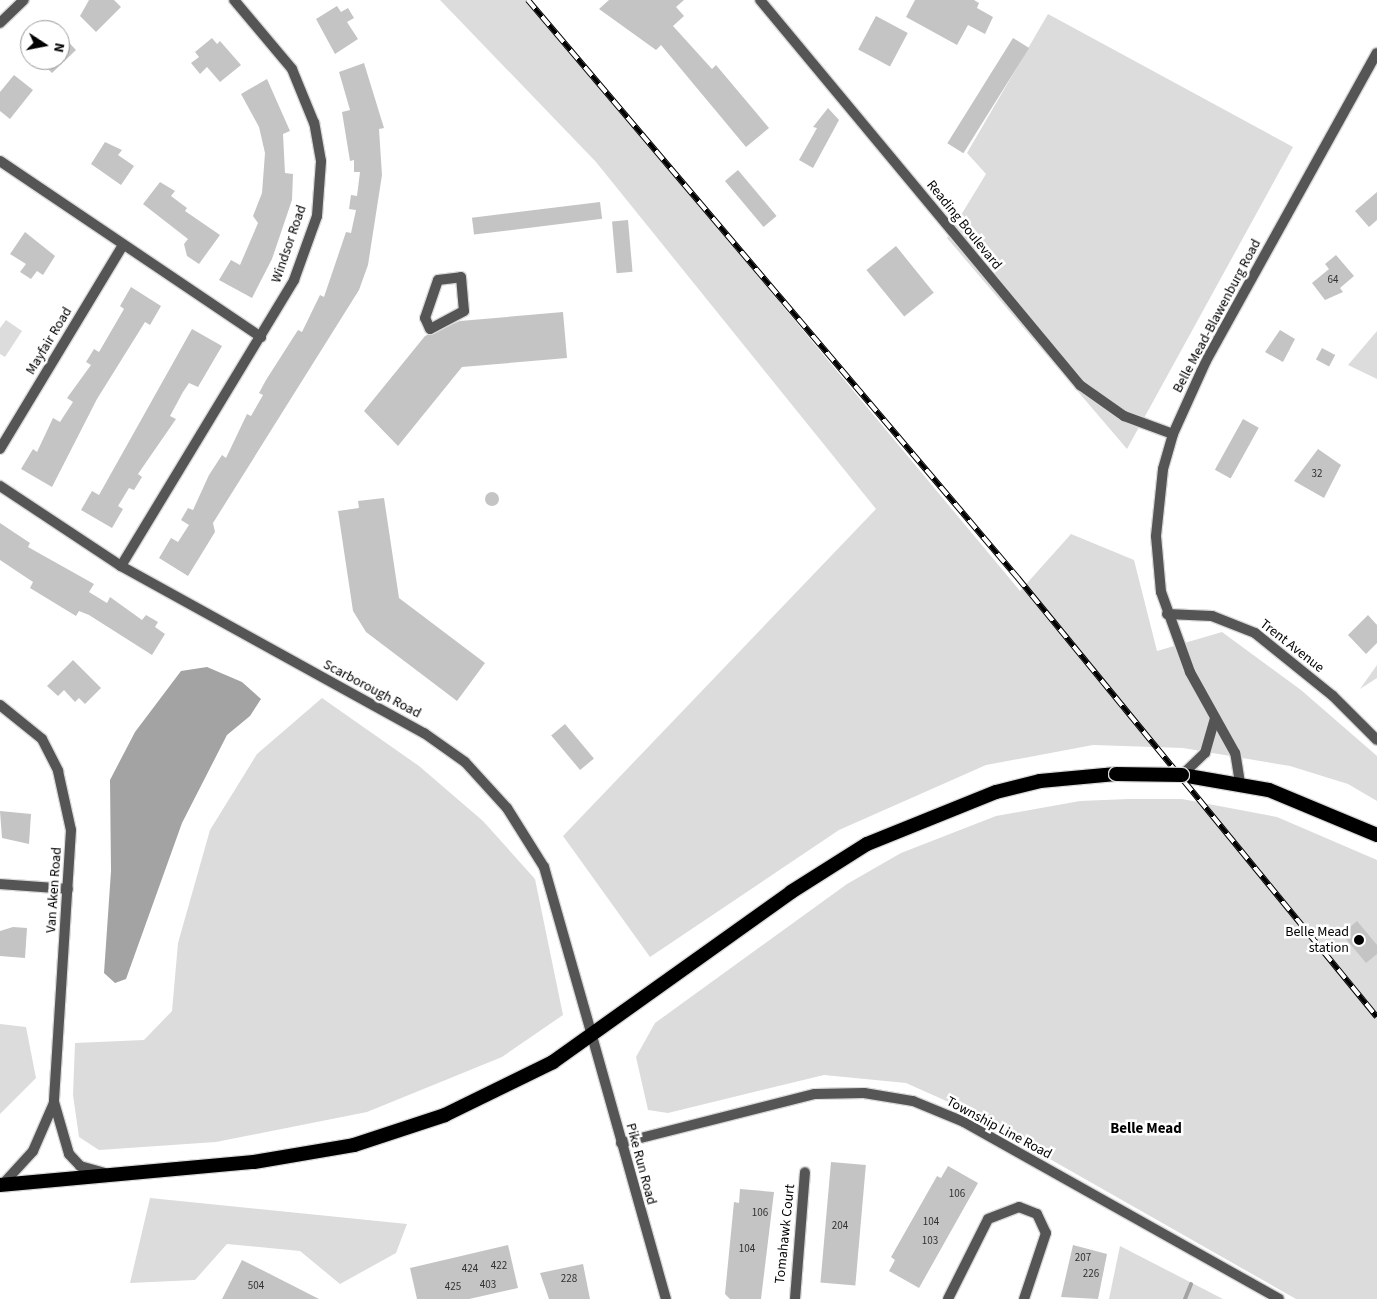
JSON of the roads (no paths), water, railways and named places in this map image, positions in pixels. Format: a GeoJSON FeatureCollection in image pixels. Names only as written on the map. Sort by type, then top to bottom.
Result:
{"type":"FeatureCollection","features":[{"type":"Feature","properties":{"kind":"highway"},"geometry":{"type":"LineString","coordinates":[[1,1185],[117,1176],[254,1162],[399,1132],[501,1090],[592,1036],[791,892],[868,844],[967,800],[1082,775],[1182,775],[1240,783],[1269,790],[1377,835]]}},
{"type":"Feature","properties":{"kind":"street"},"geometry":{"type":"LineString","coordinates":[[0,23],[24,0]]}},
{"type":"Feature","properties":{"kind":"street","name":"Windsor Road"},"geometry":{"type":"LineString","coordinates":[[121,566],[294,280],[317,216],[321,162],[314,123],[292,69],[234,0]]}},
{"type":"Feature","properties":{"kind":"street","name":"Reading Boulevard"},"geometry":{"type":"LineString","coordinates":[[760,0],[1080,385],[1124,416],[1172,434]]}},
{"type":"Feature","properties":{"kind":"street","name":"Belle Mead-Blawenburg Road"},"geometry":{"type":"LineString","coordinates":[[1167,614],[1156,536],[1163,469],[1172,434],[1206,361],[1377,53]]}},
{"type":"Feature","properties":{"kind":"street"},"geometry":{"type":"LineString","coordinates":[[0,161],[122,247],[261,337]]}},
{"type":"Feature","properties":{"kind":"street","name":"Mayfair Road"},"geometry":{"type":"LineString","coordinates":[[0,449],[122,247]]}},
{"type":"Feature","properties":{"kind":"street"},"geometry":{"type":"LineString","coordinates":[[461,277],[464,311],[430,329],[425,318],[438,280],[461,277]]}},
{"type":"Feature","properties":{"kind":"street","name":"Scarborough Road"},"geometry":{"type":"LineString","coordinates":[[0,486],[121,566],[424,733],[465,762],[507,808],[544,867],[592,1036]]}},
{"type":"Feature","properties":{"kind":"street"},"geometry":{"type":"LineString","coordinates":[[1167,614],[1190,672],[1235,753],[1240,783]]}},
{"type":"Feature","properties":{"kind":"street","name":"Trent Avenue"},"geometry":{"type":"LineString","coordinates":[[1167,614],[1212,616],[1255,633],[1333,696],[1377,740]]}},
{"type":"Feature","properties":{"kind":"street","name":"Van Aken Road"},"geometry":{"type":"LineString","coordinates":[[0,705],[42,739],[58,771],[71,830],[54,1102],[33,1151],[1,1185]]}},
{"type":"Feature","properties":{"kind":"street"},"geometry":{"type":"LineString","coordinates":[[1182,775],[1208,746],[1216,719]]}},
{"type":"Feature","properties":{"kind":"street"},"geometry":{"type":"LineString","coordinates":[[0,884],[68,889]]}},
{"type":"Feature","properties":{"kind":"street","name":"Pike Run Road"},"geometry":{"type":"LineString","coordinates":[[592,1036],[620,1142],[666,1299]]}},
{"type":"Feature","properties":{"kind":"street","name":"Township Line Road"},"geometry":{"type":"LineString","coordinates":[[620,1142],[815,1094],[864,1092],[913,1101],[964,1122],[1279,1299]]}},
{"type":"Feature","properties":{"kind":"street","name":"Van Aken Road"},"geometry":{"type":"LineString","coordinates":[[54,1102],[70,1154],[80,1166],[117,1176]]}},
{"type":"Feature","properties":{"kind":"street","name":"Tomahawk Court"},"geometry":{"type":"LineString","coordinates":[[795,1299],[805,1172]]}},
{"type":"Feature","properties":{"kind":"street"},"geometry":{"type":"LineString","coordinates":[[948,1299],[988,1219],[1019,1207],[1037,1214],[1046,1232],[1024,1299]]}},
{"type":"Feature","properties":{"kind":"waterway"},"geometry":{"type":"LineString","coordinates":[[1185,1299],[1191,1284]]}},
{"type":"Feature","properties":{"kind":"railway"},"geometry":{"type":"LineString","coordinates":[[528,0],[1018,578],[1377,1017]]}},
{"type":"Feature","properties":{"kind":"place","name":"Belle Mead station"},"geometry":{"type":"Point","coordinates":[1359,940]}},
{"type":"Feature","properties":{"kind":"district","name":"Belle Mead"},"geometry":{"type":"Point","coordinates":[1146,1129]}}]}
